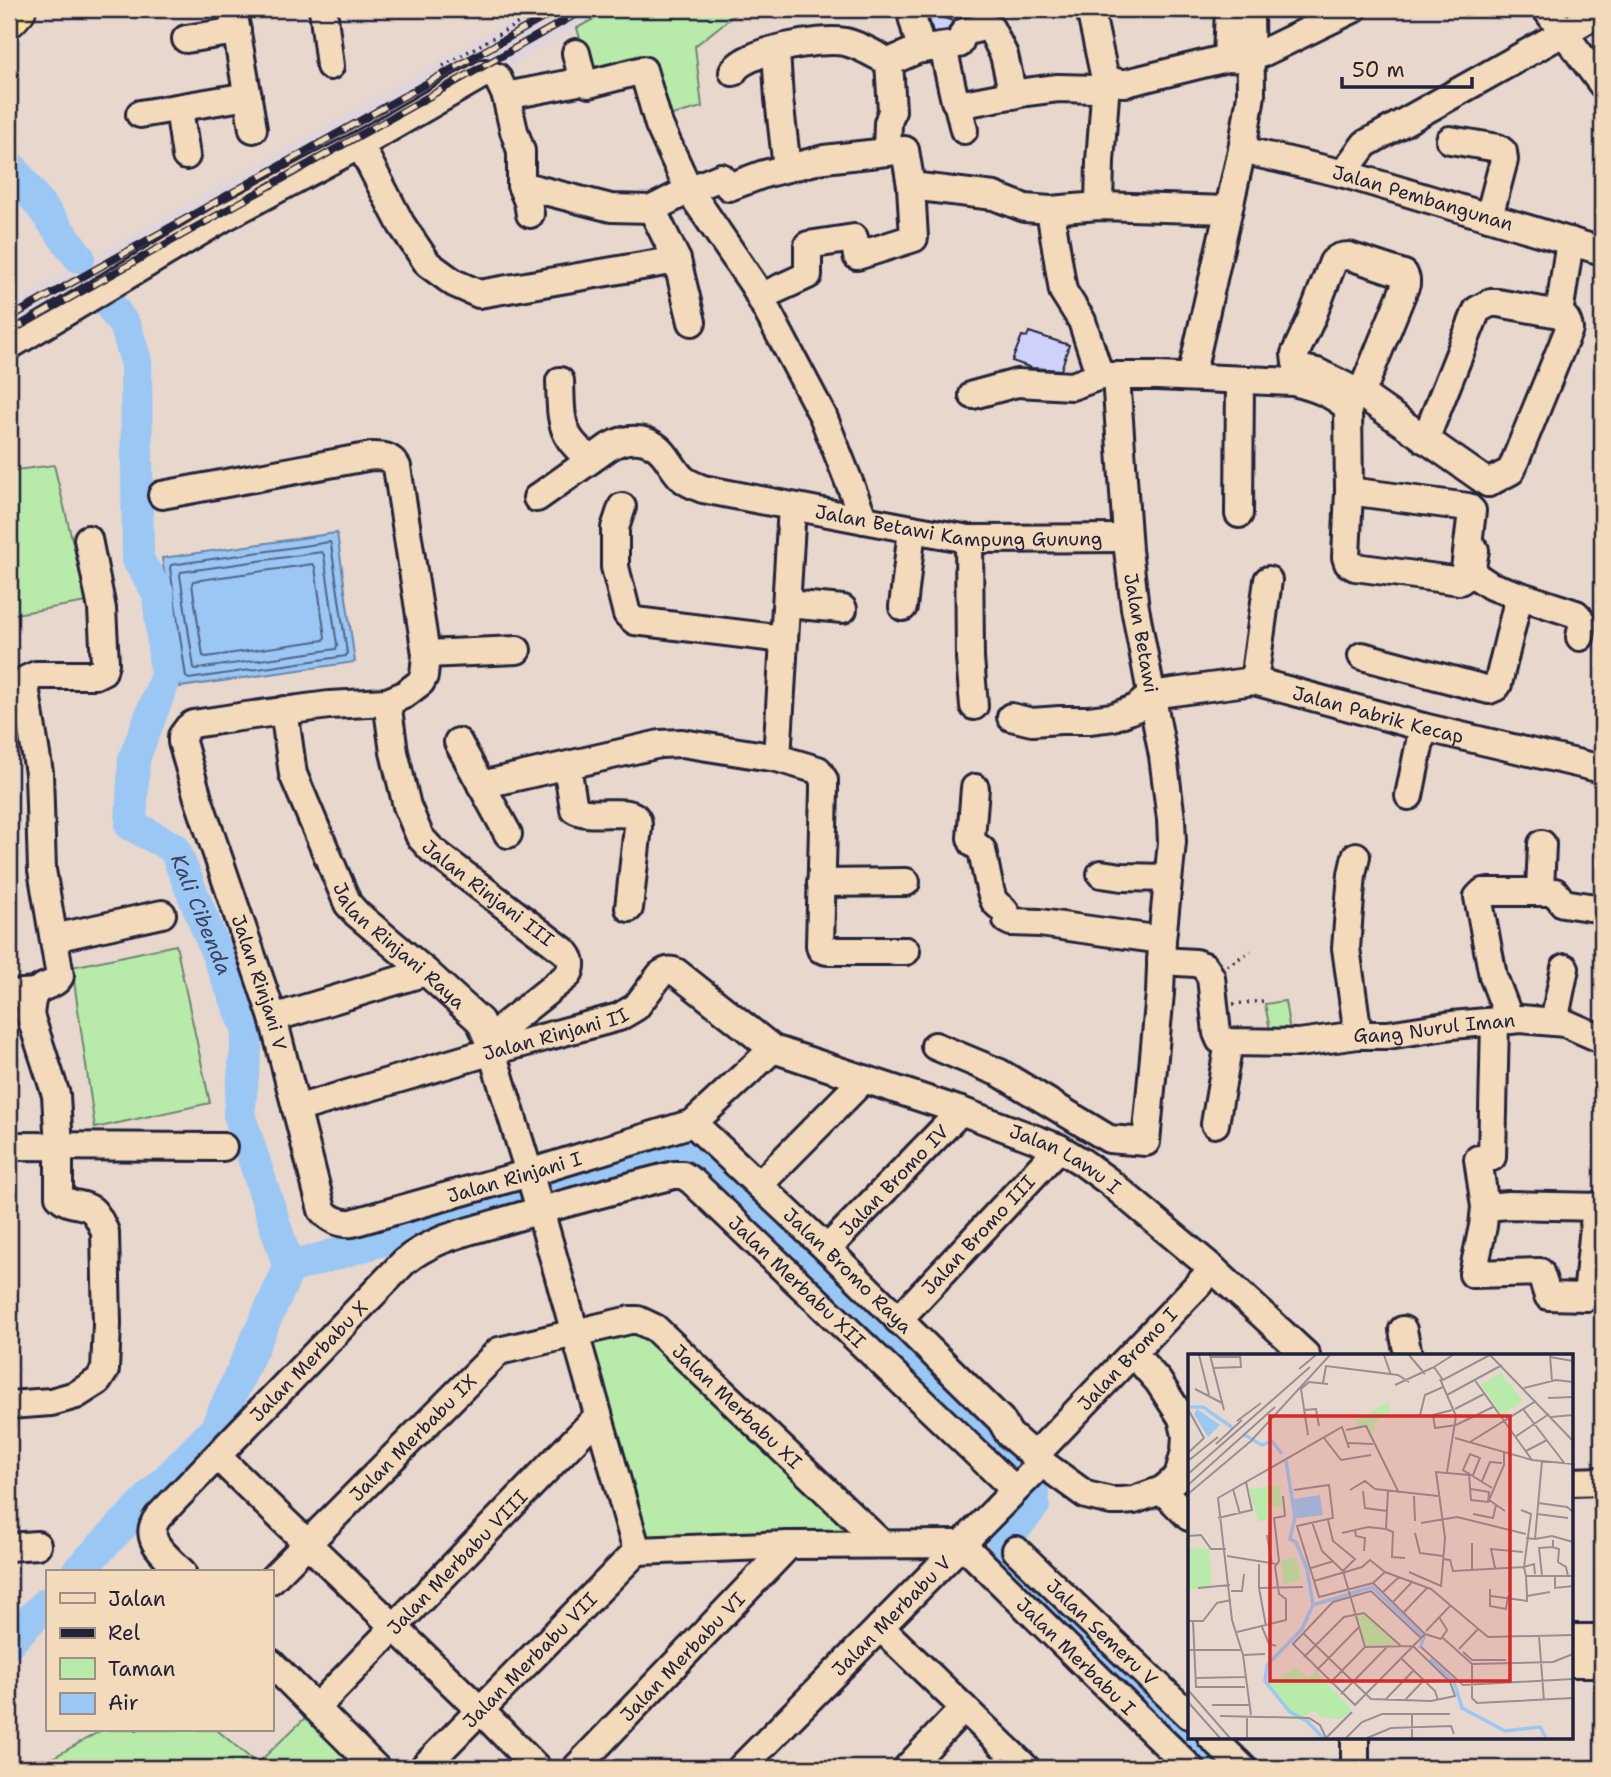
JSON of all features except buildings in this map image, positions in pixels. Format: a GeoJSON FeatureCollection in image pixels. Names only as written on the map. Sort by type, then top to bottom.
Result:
{"type":"FeatureCollection","features":[{"type":"Feature","properties":{"kind":"highway"},"geometry":{"type":"LineString","coordinates":[[9,18],[17,9]]}},
{"type":"Feature","properties":{"kind":"street"},"geometry":{"type":"LineString","coordinates":[[326,9],[330,66]]}},
{"type":"Feature","properties":{"kind":"street"},"geometry":{"type":"LineString","coordinates":[[910,9],[932,48],[961,118],[1013,95],[1058,88],[1098,89],[1104,93],[1099,206]]}},
{"type":"Feature","properties":{"kind":"street"},"geometry":{"type":"LineString","coordinates":[[1090,9],[1104,74],[1116,83],[1238,58],[1353,9]]}},
{"type":"Feature","properties":{"kind":"street"},"geometry":{"type":"LineString","coordinates":[[1191,377],[1242,150],[1251,96],[1238,58],[1229,9]]}},
{"type":"Feature","properties":{"kind":"street"},"geometry":{"type":"LineString","coordinates":[[1238,58],[1250,9]]}},
{"type":"Feature","properties":{"kind":"street"},"geometry":{"type":"LineString","coordinates":[[1546,9],[1602,84]]}},
{"type":"Feature","properties":{"kind":"street"},"geometry":{"type":"LineString","coordinates":[[1345,174],[1365,144],[1602,11]]}},
{"type":"Feature","properties":{"kind":"street"},"geometry":{"type":"LineString","coordinates":[[733,72],[736,66],[747,60],[798,43],[815,41],[843,42],[889,62],[932,48],[959,44],[964,32],[982,18],[991,29],[1004,55],[1013,95]]}},
{"type":"Feature","properties":{"kind":"street"},"geometry":{"type":"LineString","coordinates":[[186,39],[235,20],[253,129]]}},
{"type":"Feature","properties":{"kind":"street"},"geometry":{"type":"LineString","coordinates":[[776,51],[788,168]]}},
{"type":"Feature","properties":{"kind":"street"},"geometry":{"type":"LineString","coordinates":[[576,53],[583,81]]}},
{"type":"Feature","properties":{"kind":"street"},"geometry":{"type":"LineString","coordinates":[[887,152],[888,123],[892,111],[889,62]]}},
{"type":"Feature","properties":{"kind":"street"},"geometry":{"type":"LineString","coordinates":[[506,96],[583,81],[589,84],[643,70],[659,125],[689,190],[760,297],[824,416],[864,520]]}},
{"type":"Feature","properties":{"kind":"street"},"geometry":{"type":"LineString","coordinates":[[9,346],[223,218],[360,145],[485,73],[496,77],[506,96],[522,151],[521,185],[530,214]]}},
{"type":"Feature","properties":{"kind":"street"},"geometry":{"type":"LineString","coordinates":[[140,114],[248,96]]}},
{"type":"Feature","properties":{"kind":"street"},"geometry":{"type":"LineString","coordinates":[[179,108],[187,156]]}},
{"type":"Feature","properties":{"kind":"street"},"geometry":{"type":"LineString","coordinates":[[1450,139],[1499,148],[1503,152],[1504,160],[1489,217]]}},
{"type":"Feature","properties":{"kind":"street"},"geometry":{"type":"LineString","coordinates":[[360,145],[401,224],[428,264],[454,283],[479,294],[677,260]]}},
{"type":"Feature","properties":{"kind":"street"},"geometry":{"type":"LineString","coordinates":[[521,185],[611,208],[652,209],[721,177],[729,187],[764,174],[824,159],[905,150],[911,186],[914,238],[857,256],[854,238],[808,245],[808,275],[760,297]]}},
{"type":"Feature","properties":{"kind":"street","name":"Jalan Pembangunan"},"geometry":{"type":"LineString","coordinates":[[1242,150],[1345,174],[1602,251]]}},
{"type":"Feature","properties":{"kind":"street"},"geometry":{"type":"LineString","coordinates":[[911,186],[994,196],[1025,208],[1050,210],[1099,206],[1228,209]]}},
{"type":"Feature","properties":{"kind":"street"},"geometry":{"type":"LineString","coordinates":[[652,209],[677,260],[692,322]]}},
{"type":"Feature","properties":{"kind":"street","name":"Jalan Betawi"},"geometry":{"type":"LineString","coordinates":[[935,1046],[1000,1073],[1109,1139],[1146,1142],[1172,842],[1171,819],[1163,756],[1135,608],[1108,377],[1082,321],[1063,291],[1050,210]]}},
{"type":"Feature","properties":{"kind":"street"},"geometry":{"type":"LineString","coordinates":[[1559,314],[1570,241]]}},
{"type":"Feature","properties":{"kind":"street"},"geometry":{"type":"LineString","coordinates":[[1361,394],[1406,279],[1404,274],[1344,256],[1333,262],[1312,317],[1294,354],[1296,363],[1302,369],[1317,372],[1361,394],[1488,483]]}},
{"type":"Feature","properties":{"kind":"street"},"geometry":{"type":"LineString","coordinates":[[1425,440],[1477,310],[1490,303],[1498,303],[1563,316],[1569,329],[1511,471],[1488,483]]}},
{"type":"Feature","properties":{"kind":"street"},"geometry":{"type":"LineString","coordinates":[[973,395],[1017,383],[1072,386],[1108,377],[1191,377],[1293,382],[1315,387],[1348,408],[1348,563],[1356,567],[1460,582],[1464,578],[1472,511],[1468,507],[1349,491]]}},
{"type":"Feature","properties":{"kind":"street"},"geometry":{"type":"LineString","coordinates":[[1239,514],[1240,380]]}},
{"type":"Feature","properties":{"kind":"street"},"geometry":{"type":"LineString","coordinates":[[560,381],[565,429],[575,445],[590,460]]}},
{"type":"Feature","properties":{"kind":"street","name":"Jalan Betawi Kampung Gunung"},"geometry":{"type":"LineString","coordinates":[[537,498],[618,441],[634,439],[644,440],[661,449],[689,484],[792,507],[969,539],[1127,538]]}},
{"type":"Feature","properties":{"kind":"street"},"geometry":{"type":"LineString","coordinates":[[162,495],[372,456],[385,456],[394,461],[426,654],[424,676],[421,682],[404,695],[387,702],[284,710]]}},
{"type":"Feature","properties":{"kind":"street"},"geometry":{"type":"LineString","coordinates":[[1488,483],[1472,567],[1473,574],[1491,586],[1576,614],[1582,622],[1580,637]]}},
{"type":"Feature","properties":{"kind":"street","name":"Jalan Betawi Kampung Gunung"},"geometry":{"type":"LineString","coordinates":[[777,758],[792,507]]}},
{"type":"Feature","properties":{"kind":"street"},"geometry":{"type":"LineString","coordinates":[[622,508],[615,528],[615,567],[627,614],[635,621],[784,639]]}},
{"type":"Feature","properties":{"kind":"street"},"geometry":{"type":"LineString","coordinates":[[903,607],[912,529]]}},
{"type":"Feature","properties":{"kind":"street"},"geometry":{"type":"LineString","coordinates":[[16,991],[57,981],[60,976],[42,870],[39,773],[25,686],[27,679],[36,675],[95,675],[103,671],[105,663],[102,609],[88,539]]}},
{"type":"Feature","properties":{"kind":"street"},"geometry":{"type":"LineString","coordinates":[[969,539],[970,658],[974,706]]}},
{"type":"Feature","properties":{"kind":"street"},"geometry":{"type":"LineString","coordinates":[[1254,681],[1268,580]]}},
{"type":"Feature","properties":{"kind":"street"},"geometry":{"type":"LineString","coordinates":[[1362,656],[1493,689],[1498,684],[1518,596]]}},
{"type":"Feature","properties":{"kind":"street"},"geometry":{"type":"LineString","coordinates":[[787,604],[843,610]]}},
{"type":"Feature","properties":{"kind":"street"},"geometry":{"type":"LineString","coordinates":[[426,654],[517,650]]}},
{"type":"Feature","properties":{"kind":"street","name":"Jalan Pabrik Kecap"},"geometry":{"type":"LineString","coordinates":[[1151,695],[1254,681],[1423,727],[1602,769]]}},
{"type":"Feature","properties":{"kind":"street"},"geometry":{"type":"LineString","coordinates":[[1010,717],[1032,722],[1113,717],[1136,708],[1151,695]]}},
{"type":"Feature","properties":{"kind":"street","name":"Jalan Rinjani III"},"geometry":{"type":"LineString","coordinates":[[387,702],[394,752],[407,806],[420,837],[432,850],[564,950],[571,961],[572,968],[568,975],[490,1045]]}},
{"type":"Feature","properties":{"kind":"street","name":"Jalan Rinjani V"},"geometry":{"type":"LineString","coordinates":[[284,710],[193,724],[184,732],[182,741],[198,798],[273,1018],[322,1210],[334,1220]]}},
{"type":"Feature","properties":{"kind":"street","name":"Jalan Rinjani Raya"},"geometry":{"type":"LineString","coordinates":[[284,710],[293,774],[343,895],[357,915],[480,1021],[490,1045],[535,1192],[637,1551]]}},
{"type":"Feature","properties":{"kind":"street"},"geometry":{"type":"LineString","coordinates":[[1409,796],[1423,727]]}},
{"type":"Feature","properties":{"kind":"street"},"geometry":{"type":"LineString","coordinates":[[458,742],[508,834]]}},
{"type":"Feature","properties":{"kind":"street"},"geometry":{"type":"LineString","coordinates":[[481,785],[660,744],[682,743],[777,758],[818,770],[824,780],[821,948],[827,951],[906,951]]}},
{"type":"Feature","properties":{"kind":"street"},"geometry":{"type":"LineString","coordinates":[[567,766],[574,809],[583,814],[628,814],[637,821],[629,908]]}},
{"type":"Feature","properties":{"kind":"street"},"geometry":{"type":"LineString","coordinates":[[975,788],[971,838],[982,850],[994,900],[1007,914],[1007,920],[1040,923],[1162,951],[1204,966],[1211,977],[1219,1038],[1229,1042],[1215,1124]]}},
{"type":"Feature","properties":{"kind":"street"},"geometry":{"type":"LineString","coordinates":[[1540,891],[1542,844]]}},
{"type":"Feature","properties":{"kind":"street"},"geometry":{"type":"LineString","coordinates":[[1356,856],[1346,948],[1358,1035]]}},
{"type":"Feature","properties":{"kind":"street"},"geometry":{"type":"LineString","coordinates":[[1101,874],[1168,878]]}},
{"type":"Feature","properties":{"kind":"street"},"geometry":{"type":"LineString","coordinates":[[821,883],[906,883]]}},
{"type":"Feature","properties":{"kind":"street"},"geometry":{"type":"LineString","coordinates":[[1485,1207],[1599,1206],[1587,1297],[1548,1296],[1540,1272],[1473,1273],[1483,1226],[1485,1158],[1503,1020],[1478,897],[1483,892],[1555,892],[1563,903],[1602,909]]}},
{"type":"Feature","properties":{"kind":"street"},"geometry":{"type":"LineString","coordinates":[[54,938],[162,914]]}},
{"type":"Feature","properties":{"kind":"street"},"geometry":{"type":"LineString","coordinates":[[1554,1022],[1565,968]]}},
{"type":"Feature","properties":{"kind":"street","name":"Jalan Rinjani II"},"geometry":{"type":"LineString","coordinates":[[296,1109],[490,1045],[619,1017],[636,1007],[660,975],[671,970],[773,1049]]}},
{"type":"Feature","properties":{"kind":"street"},"geometry":{"type":"LineString","coordinates":[[273,1018],[426,972]]}},
{"type":"Feature","properties":{"kind":"street"},"geometry":{"type":"LineString","coordinates":[[9,1405],[51,1402],[76,1395],[98,1381],[105,1370],[107,1324],[105,1232],[92,1210],[66,1203],[59,1196],[56,1095],[30,1015],[32,1004],[16,991]]}},
{"type":"Feature","properties":{"kind":"street","name":"Gang Nurul Iman"},"geometry":{"type":"LineString","coordinates":[[1229,1042],[1299,1042],[1358,1035],[1388,1035],[1521,1018],[1565,1023],[1602,1037]]}},
{"type":"Feature","properties":{"kind":"street"},"geometry":{"type":"LineString","coordinates":[[693,1124],[773,1049]]}},
{"type":"Feature","properties":{"kind":"street","name":"Jalan Lawu I"},"geometry":{"type":"LineString","coordinates":[[773,1049],[961,1111],[1059,1148],[1108,1181],[1213,1269],[1306,1354]]}},
{"type":"Feature","properties":{"kind":"street"},"geometry":{"type":"LineString","coordinates":[[758,1185],[863,1079]]}},
{"type":"Feature","properties":{"kind":"street","name":"Jalan Bromo IV"},"geometry":{"type":"LineString","coordinates":[[827,1249],[961,1111]]}},
{"type":"Feature","properties":{"kind":"street","name":"Jalan Rinjani I"},"geometry":{"type":"LineString","coordinates":[[334,1220],[352,1223],[535,1192],[693,1124]]}},
{"type":"Feature","properties":{"kind":"street","name":"Jalan Bromo Raya"},"geometry":{"type":"LineString","coordinates":[[693,1124],[827,1249],[1001,1420],[1014,1422],[1032,1470],[1124,1493],[1169,1488]]}},
{"type":"Feature","properties":{"kind":"street"},"geometry":{"type":"LineString","coordinates":[[9,1146],[223,1147]]}},
{"type":"Feature","properties":{"kind":"street","name":"Jalan Bromo III"},"geometry":{"type":"LineString","coordinates":[[898,1320],[1059,1148]]}},
{"type":"Feature","properties":{"kind":"street","name":"Jalan Merbabu XII"},"geometry":{"type":"LineString","coordinates":[[535,1192],[683,1175],[1032,1470]]}},
{"type":"Feature","properties":{"kind":"street","name":"Jalan Merbabu X"},"geometry":{"type":"LineString","coordinates":[[180,1570],[154,1543],[151,1531],[153,1524],[404,1262],[419,1250],[535,1192]]}},
{"type":"Feature","properties":{"kind":"street","name":"Jalan Bromo I"},"geometry":{"type":"LineString","coordinates":[[1032,1470],[1133,1353],[1213,1269]]}},
{"type":"Feature","properties":{"kind":"street","name":"Jalan Merbabu XI"},"geometry":{"type":"LineString","coordinates":[[575,1332],[630,1320],[644,1322],[655,1328],[881,1544]]}},
{"type":"Feature","properties":{"kind":"street","name":"Jalan Merbabu IX"},"geometry":{"type":"LineString","coordinates":[[273,1578],[499,1351],[575,1332]]}},
{"type":"Feature","properties":{"kind":"street"},"geometry":{"type":"LineString","coordinates":[[1133,1353],[1158,1381],[1182,1418],[1186,1435],[1185,1451],[1169,1488],[1188,1516]]}},
{"type":"Feature","properties":{"kind":"street","name":"Jalan Merbabu VIII"},"geometry":{"type":"LineString","coordinates":[[316,1708],[598,1416]]}},
{"type":"Feature","properties":{"kind":"street"},"geometry":{"type":"LineString","coordinates":[[218,1457],[537,1768]]}},
{"type":"Feature","properties":{"kind":"street","name":"Jalan Merbabu V"},"geometry":{"type":"LineString","coordinates":[[741,1768],[1032,1470]]}},
{"type":"Feature","properties":{"kind":"street"},"geometry":{"type":"LineString","coordinates":[[1572,1482],[1602,1481]]}},
{"type":"Feature","properties":{"kind":"street"},"geometry":{"type":"LineString","coordinates":[[637,1551],[789,1545],[962,1544]]}},
{"type":"Feature","properties":{"kind":"street","name":"Jalan Merbabu I"},"geometry":{"type":"LineString","coordinates":[[962,1544],[1190,1768]]}},
{"type":"Feature","properties":{"kind":"street"},"geometry":{"type":"LineString","coordinates":[[9,1547],[37,1545]]}},
{"type":"Feature","properties":{"kind":"street","name":"Jalan Merbabu VI"},"geometry":{"type":"LineString","coordinates":[[576,1768],[789,1545]]}},
{"type":"Feature","properties":{"kind":"street","name":"Jalan Semeru V"},"geometry":{"type":"LineString","coordinates":[[1016,1550],[1188,1714]]}},
{"type":"Feature","properties":{"kind":"street","name":"Jalan Merbabu VII"},"geometry":{"type":"LineString","coordinates":[[423,1768],[637,1551]]}},
{"type":"Feature","properties":{"kind":"street"},"geometry":{"type":"LineString","coordinates":[[880,1627],[1026,1768]]}},
{"type":"Feature","properties":{"kind":"street"},"geometry":{"type":"LineString","coordinates":[[1572,1639],[1602,1638]]}},
{"type":"Feature","properties":{"kind":"street"},"geometry":{"type":"LineString","coordinates":[[1572,1663],[1602,1662]]}},
{"type":"Feature","properties":{"kind":"street"},"geometry":{"type":"LineString","coordinates":[[273,1665],[376,1768]]}},
{"type":"Feature","properties":{"kind":"street"},"geometry":{"type":"LineString","coordinates":[[906,1768],[964,1708]]}},
{"type":"Feature","properties":{"kind":"street"},"geometry":{"type":"LineString","coordinates":[[1212,1738],[1243,1768]]}},
{"type":"Feature","properties":{"kind":"street"},"geometry":{"type":"LineString","coordinates":[[1355,1738],[1355,1768]]}},
{"type":"Feature","properties":{"kind":"path"},"geometry":{"type":"LineString","coordinates":[[443,66],[543,9]]}},
{"type":"Feature","properties":{"kind":"path"},"geometry":{"type":"LineString","coordinates":[[1211,977],[1251,951]]}},
{"type":"Feature","properties":{"kind":"path"},"geometry":{"type":"LineString","coordinates":[[1214,1007],[1264,1001]]}},
{"type":"Feature","properties":{"kind":"shaded area"},"geometry":{"type":"Polygon","coordinates":[[[530,9],[612,9],[9,348],[9,304],[530,9]]]}},
{"type":"Feature","properties":{"kind":"green space"},"geometry":{"type":"Polygon","coordinates":[[[612,9],[742,9],[695,46],[702,107],[661,118],[645,65],[591,76],[577,28],[612,9]]]}},
{"type":"Feature","properties":{"kind":"green space"},"geometry":{"type":"Polygon","coordinates":[[[54,465],[87,602],[9,615],[9,471],[54,465]]]}},
{"type":"Feature","properties":{"kind":"green space"},"geometry":{"type":"Polygon","coordinates":[[[176,945],[210,1103],[95,1128],[72,967],[176,945]]]}},
{"type":"Feature","properties":{"kind":"green space"},"geometry":{"type":"Polygon","coordinates":[[[1285,1001],[1290,1032],[1271,1035],[1265,1004],[1285,1001]]]}},
{"type":"Feature","properties":{"kind":"green space"},"geometry":{"type":"Polygon","coordinates":[[[641,1327],[863,1535],[643,1545],[584,1339],[641,1327]]]}},
{"type":"Feature","properties":{"kind":"green space"},"geometry":{"type":"Polygon","coordinates":[[[308,1715],[366,1768],[263,1768],[258,1763],[308,1715]]]}},
{"type":"Feature","properties":{"kind":"green space"},"geometry":{"type":"Polygon","coordinates":[[[98,1732],[219,1732],[262,1768],[35,1768],[98,1732]]]}},
{"type":"Feature","properties":{"kind":"water"},"geometry":{"type":"Polygon","coordinates":[[[337,533],[355,662],[180,687],[162,558],[337,533]]]}},
{"type":"Feature","properties":{"kind":"waterway","name":"Kali Cibenda"},"geometry":{"type":"LineString","coordinates":[[9,171],[13,169],[79,257]]}},
{"type":"Feature","properties":{"kind":"waterway","name":"Kali Cibenda"},"geometry":{"type":"LineString","coordinates":[[107,300],[126,328],[136,361],[138,560],[158,593],[166,676],[134,759],[131,825],[174,848],[248,1030],[239,1114],[289,1268]]}},
{"type":"Feature","properties":{"kind":"waterway"},"geometry":{"type":"LineString","coordinates":[[79,1570],[215,1430],[289,1268],[682,1151],[1032,1482],[1034,1505],[1003,1543],[1004,1561],[1216,1768]]}},
{"type":"Feature","properties":{"kind":"waterway"},"geometry":{"type":"LineString","coordinates":[[9,1642],[46,1604]]}},
{"type":"Feature","properties":{"kind":"railway"},"geometry":{"type":"LineString","coordinates":[[9,318],[559,9]]}},
{"type":"Feature","properties":{"kind":"railway"},"geometry":{"type":"LineString","coordinates":[[9,332],[585,9]]}}]}
